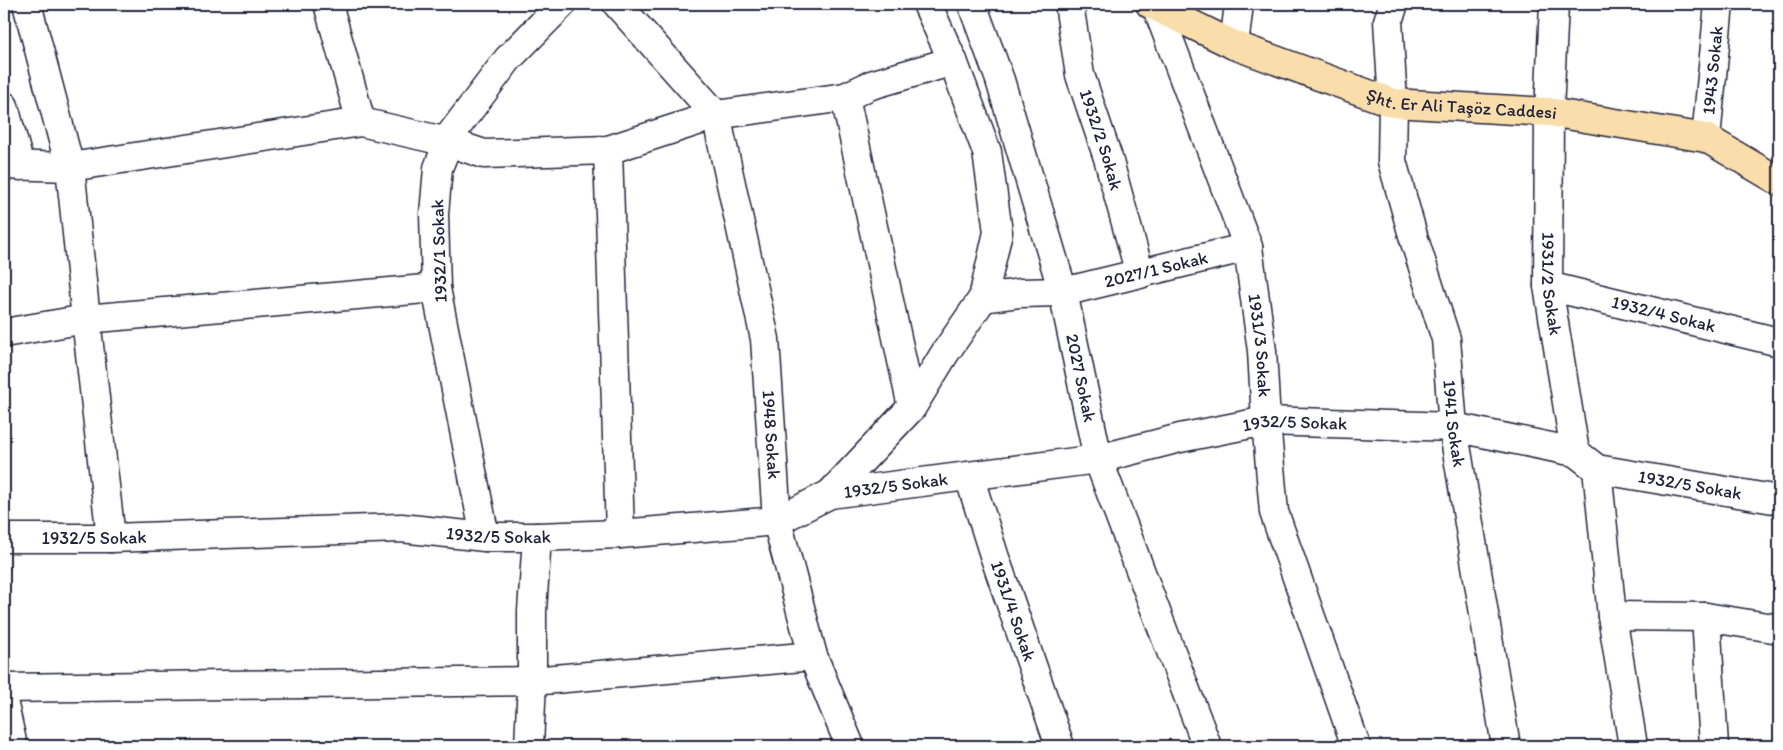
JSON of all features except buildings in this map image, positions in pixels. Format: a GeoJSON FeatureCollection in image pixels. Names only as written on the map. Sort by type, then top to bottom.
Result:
{"type":"FeatureCollection","features":[{"type":"Feature","properties":{"kind":"main road","name":"Şht. Er Ali Taşöz Caddesi"},"geometry":{"type":"LineString","coordinates":[[1153,5],[1234,45],[1393,103],[1549,112],[1706,138],[1779,181]]}},
{"type":"Feature","properties":{"kind":"street"},"geometry":{"type":"LineString","coordinates":[[26,4],[70,167],[111,538]]}},
{"type":"Feature","properties":{"kind":"street"},"geometry":{"type":"LineString","coordinates":[[328,4],[360,122]]}},
{"type":"Feature","properties":{"kind":"street","name":"1932/1 Sokak"},"geometry":{"type":"LineString","coordinates":[[485,537],[436,288],[434,214],[438,168],[452,133],[508,59],[562,4]]}},
{"type":"Feature","properties":{"kind":"street"},"geometry":{"type":"LineString","coordinates":[[617,4],[716,115]]}},
{"type":"Feature","properties":{"kind":"street"},"geometry":{"type":"LineString","coordinates":[[830,494],[912,407],[983,298],[998,232],[987,152],[954,61],[927,4]]}},
{"type":"Feature","properties":{"kind":"street","name":"2027 Sokak"},"geometry":{"type":"LineString","coordinates":[[972,4],[1000,80],[1064,292],[1098,459],[1207,746]]}},
{"type":"Feature","properties":{"kind":"street","name":"1932/2 Sokak"},"geometry":{"type":"LineString","coordinates":[[1069,4],[1080,75],[1108,158],[1140,274]]}},
{"type":"Feature","properties":{"kind":"street"},"geometry":{"type":"LineString","coordinates":[[1234,45],[1239,4]]}},
{"type":"Feature","properties":{"kind":"street","name":"1941 Sokak"},"geometry":{"type":"LineString","coordinates":[[1394,4],[1388,21],[1393,103],[1392,161],[1446,340],[1452,427],[1506,746]]}},
{"type":"Feature","properties":{"kind":"street","name":"1931/2 Sokak"},"geometry":{"type":"LineString","coordinates":[[1554,4],[1549,112],[1548,286],[1575,452]]}},
{"type":"Feature","properties":{"kind":"street","name":"1943 Sokak"},"geometry":{"type":"LineString","coordinates":[[1706,138],[1719,4]]}},
{"type":"Feature","properties":{"kind":"street","name":"1931/3 Sokak"},"geometry":{"type":"LineString","coordinates":[[1153,5],[1248,247],[1262,352],[1274,512],[1356,746]]}},
{"type":"Feature","properties":{"kind":"street"},"geometry":{"type":"LineString","coordinates":[[4,106],[12,165],[70,167],[360,122],[448,142],[484,154],[608,150],[716,115],[845,97],[871,85],[954,61]]}},
{"type":"Feature","properties":{"kind":"street"},"geometry":{"type":"LineString","coordinates":[[845,97],[912,407]]}},
{"type":"Feature","properties":{"kind":"street","name":"1948 Sokak"},"geometry":{"type":"LineString","coordinates":[[716,115],[765,339],[777,521],[813,656],[850,746]]}},
{"type":"Feature","properties":{"kind":"street"},"geometry":{"type":"LineString","coordinates":[[608,150],[620,534]]}},
{"type":"Feature","properties":{"kind":"street","name":"2027/1 Sokak"},"geometry":{"type":"LineString","coordinates":[[983,298],[1020,293],[1064,292],[1248,247]]}},
{"type":"Feature","properties":{"kind":"street","name":"1932/4 Sokak"},"geometry":{"type":"LineString","coordinates":[[1548,286],[1779,342]]}},
{"type":"Feature","properties":{"kind":"street"},"geometry":{"type":"LineString","coordinates":[[4,333],[86,319],[436,288]]}},
{"type":"Feature","properties":{"kind":"street","name":"1932/5 Sokak"},"geometry":{"type":"LineString","coordinates":[[4,538],[111,538],[401,528],[485,537],[537,537],[620,534],[777,521],[830,494],[1098,459],[1180,438],[1266,421],[1452,427],[1575,452],[1597,469],[1779,500]]}},
{"type":"Feature","properties":{"kind":"street"},"geometry":{"type":"LineString","coordinates":[[1597,469],[1612,616],[1633,746]]}},
{"type":"Feature","properties":{"kind":"street","name":"1931/4 Sokak"},"geometry":{"type":"LineString","coordinates":[[969,476],[994,555],[1060,746]]}},
{"type":"Feature","properties":{"kind":"street"},"geometry":{"type":"LineString","coordinates":[[529,746],[532,680],[532,611],[537,537]]}},
{"type":"Feature","properties":{"kind":"street"},"geometry":{"type":"LineString","coordinates":[[1612,616],[1706,617],[1779,629]]}},
{"type":"Feature","properties":{"kind":"street"},"geometry":{"type":"LineString","coordinates":[[1706,617],[1714,746]]}},
{"type":"Feature","properties":{"kind":"street"},"geometry":{"type":"LineString","coordinates":[[4,688],[532,680],[813,656]]}},
{"type":"Feature","properties":{"kind":"street"},"geometry":{"type":"LineString","coordinates":[[4,705],[13,746]]}}]}
